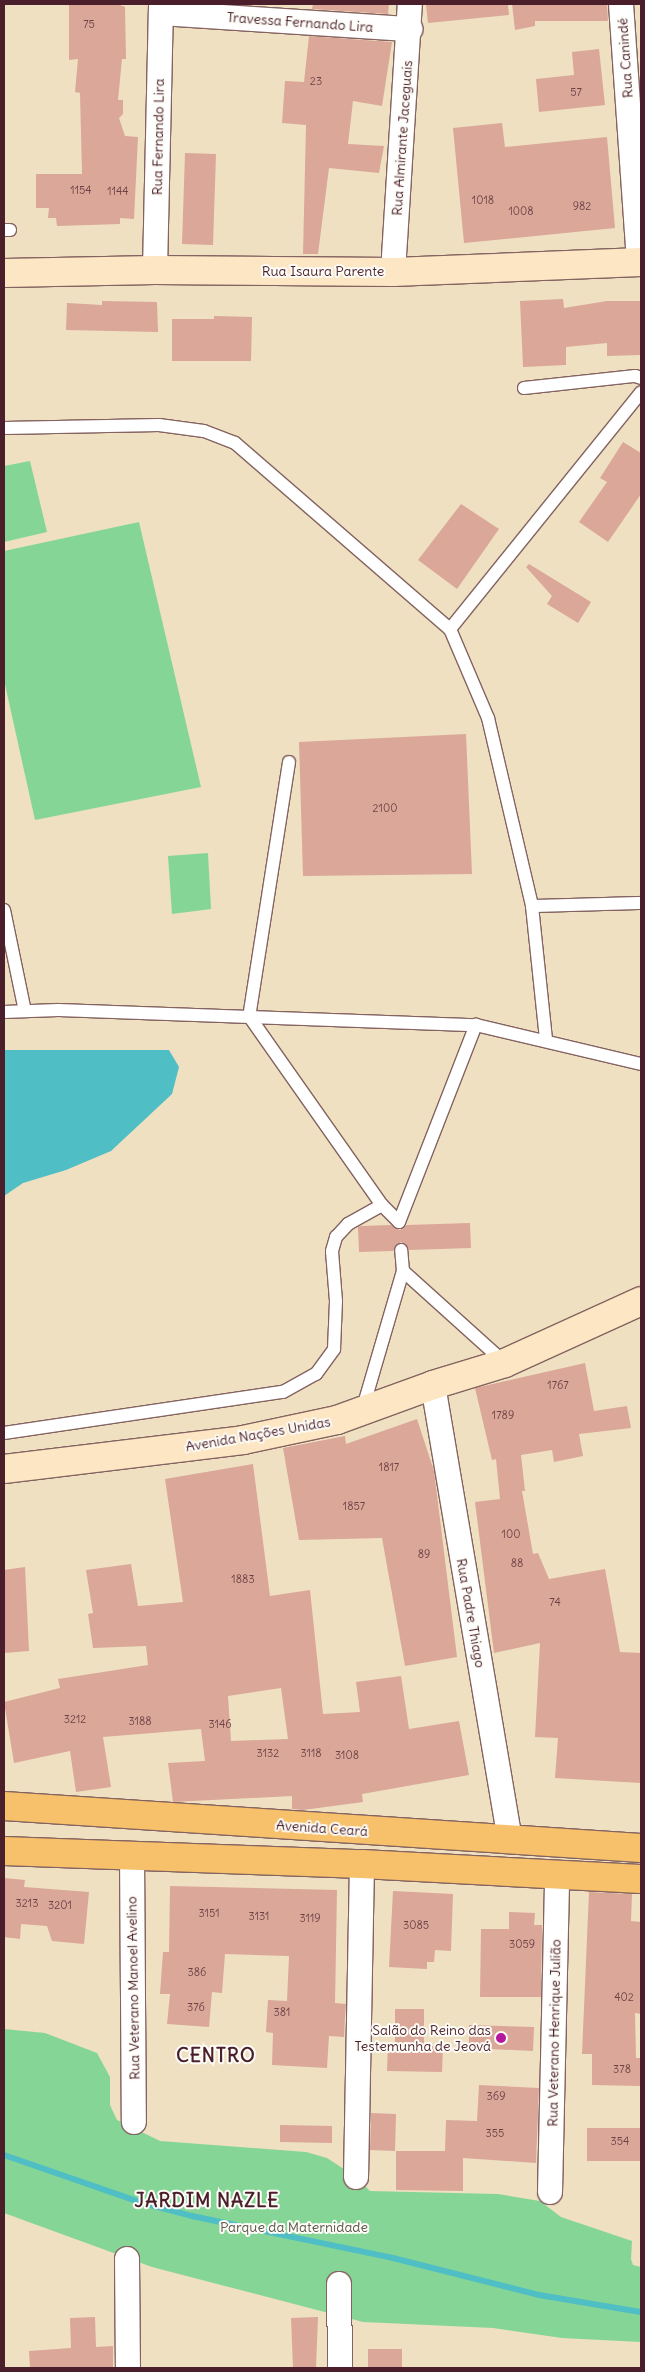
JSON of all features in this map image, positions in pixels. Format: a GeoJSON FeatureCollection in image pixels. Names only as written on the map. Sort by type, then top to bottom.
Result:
{"type":"FeatureCollection","features":[{"type":"Feature","properties":{"kind":"main road","name":"Avenida Ceará"},"geometry":{"type":"LineString","coordinates":[[4,1806],[510,1841],[641,1848]]}},
{"type":"Feature","properties":{"kind":"main road"},"geometry":{"type":"LineString","coordinates":[[4,1851],[132,1854],[362,1864],[641,1879]]}},
{"type":"Feature","properties":{"kind":"street","name":"Rua Almirante Jaceguais"},"geometry":{"type":"LineString","coordinates":[[393,272],[410,29],[410,4]]}},
{"type":"Feature","properties":{"kind":"street","name":"Rua Canindé"},"geometry":{"type":"LineString","coordinates":[[621,4],[640,262]]}},
{"type":"Feature","properties":{"kind":"street","name":"Travessa Fernando Lira"},"geometry":{"type":"LineString","coordinates":[[161,9],[410,29]]}},
{"type":"Feature","properties":{"kind":"street","name":"Rua Fernando Lira"},"geometry":{"type":"LineString","coordinates":[[155,270],[161,9]]}},
{"type":"Feature","properties":{"kind":"street","name":"Rua Isaura Parente"},"geometry":{"type":"LineString","coordinates":[[4,273],[155,270],[393,272],[640,262]]}},
{"type":"Feature","properties":{"kind":"street","name":"Avenida Nações Unidas"},"geometry":{"type":"LineString","coordinates":[[4,1469],[243,1440],[361,1413],[433,1384],[505,1363],[641,1301]]}},
{"type":"Feature","properties":{"kind":"street","name":"Rua Padre Thiago"},"geometry":{"type":"LineString","coordinates":[[433,1384],[510,1841]]}},
{"type":"Feature","properties":{"kind":"street","name":"Rua Veterano Manoel Avelino"},"geometry":{"type":"LineString","coordinates":[[132,1854],[134,2122]]}},
{"type":"Feature","properties":{"kind":"street"},"geometry":{"type":"LineString","coordinates":[[356,2177],[362,1864]]}},
{"type":"Feature","properties":{"kind":"street","name":"Rua Veterano Henrique Julião"},"geometry":{"type":"LineString","coordinates":[[550,2192],[558,1874]]}},
{"type":"Feature","properties":{"kind":"street"},"geometry":{"type":"LineString","coordinates":[[127,2259],[128,2368]]}},
{"type":"Feature","properties":{"kind":"street"},"geometry":{"type":"LineString","coordinates":[[339,2284],[340,2368]]}},
{"type":"Feature","properties":{"kind":"lane"},"geometry":{"type":"LineString","coordinates":[[524,388],[635,376],[641,378]]}},
{"type":"Feature","properties":{"kind":"lane"},"geometry":{"type":"LineString","coordinates":[[450,629],[641,392]]}},
{"type":"Feature","properties":{"kind":"lane"},"geometry":{"type":"LineString","coordinates":[[4,428],[159,425],[204,431],[234,443],[450,629],[488,718],[532,906],[546,1040]]}},
{"type":"Feature","properties":{"kind":"lane"},"geometry":{"type":"LineString","coordinates":[[289,762],[249,1016],[382,1205],[399,1223],[476,1025]]}},
{"type":"Feature","properties":{"kind":"lane"},"geometry":{"type":"LineString","coordinates":[[532,906],[641,903]]}},
{"type":"Feature","properties":{"kind":"lane"},"geometry":{"type":"LineString","coordinates":[[4,910],[25,1011]]}},
{"type":"Feature","properties":{"kind":"lane"},"geometry":{"type":"LineString","coordinates":[[4,1012],[249,1016],[476,1025],[546,1040],[641,1064]]}},
{"type":"Feature","properties":{"kind":"lane"},"geometry":{"type":"LineString","coordinates":[[4,1433],[283,1392],[316,1374],[334,1349],[336,1301],[332,1251],[336,1237],[348,1224],[382,1205]]}},
{"type":"Feature","properties":{"kind":"lane"},"geometry":{"type":"LineString","coordinates":[[361,1413],[403,1271],[401,1250]]}},
{"type":"Feature","properties":{"kind":"lane"},"geometry":{"type":"LineString","coordinates":[[403,1271],[505,1363]]}},
{"type":"Feature","properties":{"kind":"green space"},"geometry":{"type":"Polygon","coordinates":[[[30,461],[47,532],[4,542],[4,466],[30,461]]]}},
{"type":"Feature","properties":{"kind":"green space"},"geometry":{"type":"Polygon","coordinates":[[[139,522],[201,787],[35,820],[4,680],[4,551],[139,522]]]}},
{"type":"Feature","properties":{"kind":"green space"},"geometry":{"type":"Polygon","coordinates":[[[208,853],[211,909],[172,914],[168,856],[208,853]]]}},
{"type":"Feature","properties":{"kind":"green space","name":"Parque da Maternidade"},"geometry":{"type":"Polygon","coordinates":[[[4,2029],[45,2033],[97,2053],[110,2077],[110,2105],[117,2120],[160,2141],[306,2152],[327,2158],[356,2177],[370,2191],[498,2194],[540,2201],[561,2217],[632,2241],[631,2259],[633,2265],[641,2267],[641,2342],[562,2338],[493,2328],[363,2322],[152,2267],[4,2213],[4,2029]]]}},
{"type":"Feature","properties":{"kind":"water"},"geometry":{"type":"Polygon","coordinates":[[[4,1050],[169,1050],[179,1067],[172,1094],[111,1151],[66,1170],[23,1183],[4,1196],[4,1050]]]}},
{"type":"Feature","properties":{"kind":"building"},"geometry":{"type":"Polygon","coordinates":[[[69,4],[117,4],[125,7],[126,59],[122,59],[118,100],[123,100],[123,114],[119,118],[125,136],[138,137],[134,219],[120,218],[120,224],[57,226],[56,218],[48,218],[49,208],[36,208],[36,174],[82,174],[80,93],[75,92],[78,59],[69,60],[69,4]]]}},
{"type":"Feature","properties":{"kind":"building"},"geometry":{"type":"Polygon","coordinates":[[[313,4],[389,4],[388,14],[312,9],[313,4]]]}},
{"type":"Feature","properties":{"kind":"building"},"geometry":{"type":"Polygon","coordinates":[[[508,4],[509,15],[428,23],[426,5],[508,4]]]}},
{"type":"Feature","properties":{"kind":"building"},"geometry":{"type":"Polygon","coordinates":[[[512,4],[607,4],[608,21],[535,21],[535,26],[515,30],[512,4]]]}},
{"type":"Feature","properties":{"kind":"building"},"geometry":{"type":"Polygon","coordinates":[[[309,36],[392,42],[382,106],[353,101],[348,144],[384,146],[379,173],[329,168],[318,254],[303,254],[306,125],[282,123],[285,81],[304,82],[309,36]]]}},
{"type":"Feature","properties":{"kind":"building"},"geometry":{"type":"Polygon","coordinates":[[[599,49],[605,105],[539,112],[536,79],[574,75],[572,52],[599,49]]]}},
{"type":"Feature","properties":{"kind":"building"},"geometry":{"type":"Polygon","coordinates":[[[502,123],[505,147],[607,137],[615,228],[464,243],[453,128],[502,123]]]}},
{"type":"Feature","properties":{"kind":"building"},"geometry":{"type":"Polygon","coordinates":[[[185,153],[216,154],[213,245],[182,244],[185,153]]]}},
{"type":"Feature","properties":{"kind":"building"},"geometry":{"type":"Polygon","coordinates":[[[563,299],[564,308],[607,301],[641,301],[641,355],[607,356],[607,343],[566,347],[566,365],[523,367],[520,301],[563,299]]]}},
{"type":"Feature","properties":{"kind":"building"},"geometry":{"type":"Polygon","coordinates":[[[102,301],[157,302],[158,332],[66,330],[67,303],[102,305],[102,301]]]}},
{"type":"Feature","properties":{"kind":"building"},"geometry":{"type":"Polygon","coordinates":[[[214,316],[252,317],[251,361],[172,361],[172,319],[214,319],[214,316]]]}},
{"type":"Feature","properties":{"kind":"building"},"geometry":{"type":"Polygon","coordinates":[[[623,442],[641,453],[641,494],[608,542],[579,522],[607,482],[600,478],[623,442]]]}},
{"type":"Feature","properties":{"kind":"building"},"geometry":{"type":"Polygon","coordinates":[[[461,504],[499,529],[457,589],[418,560],[461,504]]]}},
{"type":"Feature","properties":{"kind":"building"},"geometry":{"type":"Polygon","coordinates":[[[529,564],[591,602],[578,623],[547,604],[552,596],[526,567],[529,564]]]}},
{"type":"Feature","properties":{"kind":"building"},"geometry":{"type":"Polygon","coordinates":[[[466,734],[472,874],[303,876],[299,742],[466,734]]]}},
{"type":"Feature","properties":{"kind":"building"},"geometry":{"type":"Polygon","coordinates":[[[470,1223],[471,1248],[409,1250],[401,1242],[393,1251],[359,1252],[358,1227],[361,1226],[391,1225],[400,1230],[407,1225],[470,1223]]]}},
{"type":"Feature","properties":{"kind":"building"},"geometry":{"type":"Polygon","coordinates":[[[585,1363],[594,1411],[627,1406],[631,1428],[579,1434],[583,1456],[554,1462],[552,1450],[521,1455],[525,1491],[522,1491],[533,1554],[538,1553],[549,1579],[605,1569],[620,1652],[641,1653],[641,1783],[555,1778],[558,1738],[535,1737],[540,1643],[494,1653],[475,1502],[500,1499],[496,1459],[492,1460],[475,1388],[585,1363]]]}},
{"type":"Feature","properties":{"kind":"building"},"geometry":{"type":"Polygon","coordinates":[[[417,1419],[434,1471],[457,1657],[405,1666],[382,1538],[299,1540],[283,1448],[345,1436],[346,1444],[417,1419]]]}},
{"type":"Feature","properties":{"kind":"building"},"geometry":{"type":"Polygon","coordinates":[[[253,1464],[270,1596],[310,1590],[323,1714],[360,1712],[356,1682],[401,1676],[409,1729],[459,1721],[469,1775],[362,1794],[363,1802],[303,1810],[292,1809],[292,1796],[173,1802],[168,1763],[205,1761],[201,1729],[103,1737],[111,1787],[76,1792],[70,1751],[14,1763],[4,1702],[60,1688],[58,1679],[148,1665],[146,1646],[93,1648],[88,1614],[93,1613],[86,1570],[131,1564],[138,1606],[183,1602],[165,1479],[253,1464]],[[281,1688],[228,1696],[231,1741],[288,1739],[281,1688]]]}},
{"type":"Feature","properties":{"kind":"building"},"geometry":{"type":"Polygon","coordinates":[[[25,1567],[29,1651],[4,1653],[4,1570],[25,1567]]]}},
{"type":"Feature","properties":{"kind":"building"},"geometry":{"type":"Polygon","coordinates":[[[4,1878],[25,1880],[24,1887],[89,1892],[84,1944],[52,1941],[47,1926],[21,1924],[20,1939],[4,1937],[4,1878]]]}},
{"type":"Feature","properties":{"kind":"building"},"geometry":{"type":"Polygon","coordinates":[[[170,1886],[337,1890],[335,2003],[346,2004],[344,2037],[329,2036],[327,2068],[272,2065],[273,2033],[266,2032],[268,2000],[287,2001],[289,1956],[225,1954],[222,1993],[212,1992],[209,2027],[167,2024],[170,1994],[160,1994],[163,1952],[169,1952],[170,1886]]]}},
{"type":"Feature","properties":{"kind":"building"},"geometry":{"type":"Polygon","coordinates":[[[393,1891],[453,1894],[451,1951],[435,1950],[434,1962],[427,1962],[427,1969],[389,1967],[393,1891]]]}},
{"type":"Feature","properties":{"kind":"building"},"geometry":{"type":"Polygon","coordinates":[[[589,1892],[632,1894],[631,1921],[641,1922],[641,2014],[635,2013],[636,2058],[641,2058],[641,2086],[592,2085],[592,2054],[582,2054],[589,1892]]]}},
{"type":"Feature","properties":{"kind":"building"},"geometry":{"type":"Polygon","coordinates":[[[509,1912],[535,1913],[534,1925],[542,1925],[541,1997],[480,1997],[481,1929],[509,1929],[509,1912]]]}},
{"type":"Feature","properties":{"kind":"building"},"geometry":{"type":"Polygon","coordinates":[[[395,2009],[424,2009],[424,2046],[443,2046],[442,2072],[387,2071],[388,2045],[395,2045],[395,2009]]]}},
{"type":"Feature","properties":{"kind":"building","name":"Salão do Reino das Testemunha de Jeová"},"geometry":{"type":"Polygon","coordinates":[[[469,2025],[534,2027],[533,2051],[469,2048],[469,2025]]]}},
{"type":"Feature","properties":{"kind":"building"},"geometry":{"type":"Polygon","coordinates":[[[479,2085],[539,2088],[536,2163],[463,2158],[463,2191],[396,2190],[396,2151],[445,2151],[446,2120],[477,2121],[479,2085]]]}},
{"type":"Feature","properties":{"kind":"building"},"geometry":{"type":"Polygon","coordinates":[[[371,2113],[396,2114],[395,2151],[370,2150],[371,2113]]]}},
{"type":"Feature","properties":{"kind":"building"},"geometry":{"type":"Polygon","coordinates":[[[280,2125],[332,2126],[332,2143],[280,2142],[280,2125]]]}},
{"type":"Feature","properties":{"kind":"building"},"geometry":{"type":"Polygon","coordinates":[[[587,2128],[641,2128],[641,2161],[587,2161],[587,2128]]]}},
{"type":"Feature","properties":{"kind":"building"},"geometry":{"type":"Polygon","coordinates":[[[95,2317],[96,2347],[113,2346],[113,2368],[30,2368],[29,2351],[71,2348],[70,2318],[95,2317]]]}},
{"type":"Feature","properties":{"kind":"building"},"geometry":{"type":"Polygon","coordinates":[[[318,2317],[316,2368],[293,2368],[291,2318],[318,2317]]]}},
{"type":"Feature","properties":{"kind":"building"},"geometry":{"type":"Polygon","coordinates":[[[368,2349],[402,2349],[402,2368],[368,2368],[368,2349]]]}},
{"type":"Feature","properties":{"kind":"waterway"},"geometry":{"type":"LineString","coordinates":[[4,2155],[143,2203],[192,2216],[393,2258],[539,2295],[641,2312]]}},
{"type":"Feature","properties":{"kind":"place","name":"Salão do Reino das Testemunha de Jeová"},"geometry":{"type":"Point","coordinates":[501,2038]}},
{"type":"Feature","properties":{"kind":"district","name":"CENTRO"},"geometry":{"type":"Point","coordinates":[216,2056]}},
{"type":"Feature","properties":{"kind":"district","name":"JARDIM NAZLE"},"geometry":{"type":"Point","coordinates":[207,2201]}}]}
